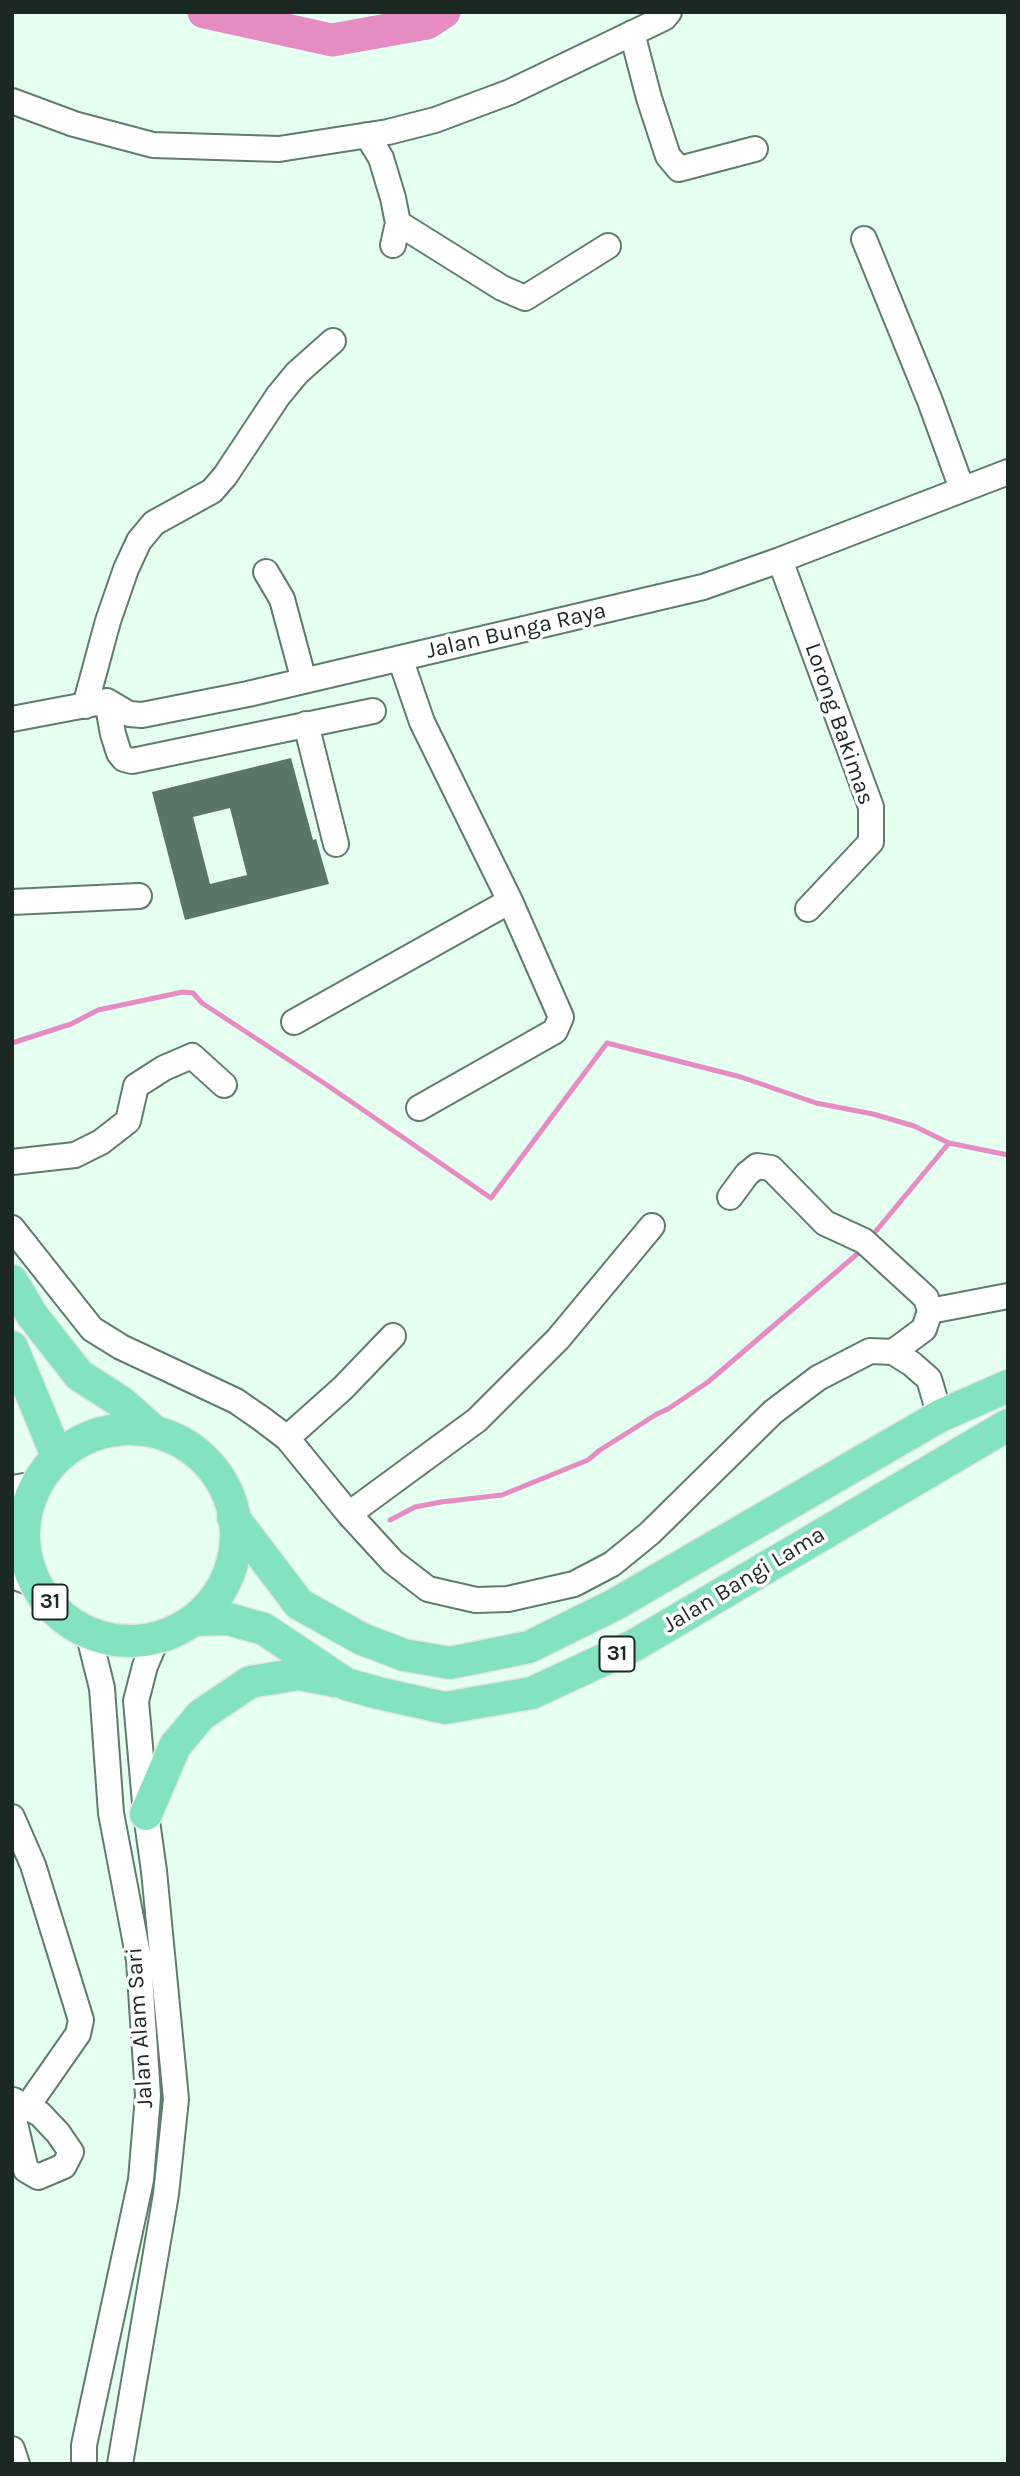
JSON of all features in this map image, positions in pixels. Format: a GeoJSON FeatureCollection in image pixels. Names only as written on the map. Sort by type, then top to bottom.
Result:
{"type":"FeatureCollection","features":[{"type":"Feature","properties":{"kind":"main road","name":"Jalan Bangi Lama"},"geometry":{"type":"LineString","coordinates":[[12,1281],[32,1314],[79,1375],[121,1402],[154,1431],[186,1445],[213,1468],[230,1499],[236,1534],[231,1569],[217,1595],[194,1620],[157,1638],[122,1641],[88,1632],[59,1613],[25,1580],[24,1486],[57,1456],[85,1438],[119,1429],[154,1431]]}},
{"type":"Feature","properties":{"kind":"main road"},"geometry":{"type":"LineString","coordinates":[[12,1348],[57,1456]]}},
{"type":"Feature","properties":{"kind":"main road","name":"Jalan Bangi Lama"},"geometry":{"type":"LineString","coordinates":[[233,1517],[299,1604],[362,1639],[404,1655],[450,1663],[529,1647],[614,1605],[940,1416],[1008,1386]]}},
{"type":"Feature","properties":{"kind":"main road","name":"Jalan Bangi Lama"},"geometry":{"type":"LineString","coordinates":[[194,1620],[228,1619],[264,1629],[346,1684],[378,1693],[445,1707],[532,1693],[633,1646],[1008,1424]]}},
{"type":"Feature","properties":{"kind":"main road"},"geometry":{"type":"LineString","coordinates":[[146,1814],[175,1746],[201,1715],[250,1682],[299,1674],[346,1684]]}},
{"type":"Feature","properties":{"kind":"street"},"geometry":{"type":"LineString","coordinates":[[12,101],[74,124],[153,145],[279,149],[368,135],[435,120],[510,92],[664,18],[669,12]]}},
{"type":"Feature","properties":{"kind":"street"},"geometry":{"type":"LineString","coordinates":[[632,33],[668,156],[679,169],[755,149]]}},
{"type":"Feature","properties":{"kind":"street"},"geometry":{"type":"LineString","coordinates":[[368,135],[381,158],[396,234],[502,288],[525,298],[608,246]]}},
{"type":"Feature","properties":{"kind":"street"},"geometry":{"type":"LineString","coordinates":[[864,239],[930,401],[962,489]]}},
{"type":"Feature","properties":{"kind":"street"},"geometry":{"type":"LineString","coordinates":[[333,341],[297,373],[278,396],[225,476],[212,491],[154,523],[139,541],[108,621],[96,703],[113,734],[119,753],[124,759],[132,761],[373,712]]}},
{"type":"Feature","properties":{"kind":"street","name":"Jalan Bunga Raya"},"geometry":{"type":"LineString","coordinates":[[96,703],[129,714],[142,715],[304,681],[703,586],[780,560],[1008,472]]}},
{"type":"Feature","properties":{"kind":"street","name":"Lorong Bakimas"},"geometry":{"type":"LineString","coordinates":[[780,560],[872,807],[871,842],[808,909]]}},
{"type":"Feature","properties":{"kind":"street"},"geometry":{"type":"LineString","coordinates":[[266,572],[282,599],[304,681]]}},
{"type":"Feature","properties":{"kind":"street"},"geometry":{"type":"LineString","coordinates":[[400,658],[422,722],[510,901],[561,1017],[555,1031],[419,1108]]}},
{"type":"Feature","properties":{"kind":"street"},"geometry":{"type":"LineString","coordinates":[[12,719],[96,703]]}},
{"type":"Feature","properties":{"kind":"street"},"geometry":{"type":"LineString","coordinates":[[306,724],[336,844]]}},
{"type":"Feature","properties":{"kind":"street"},"geometry":{"type":"LineString","coordinates":[[12,902],[139,896]]}},
{"type":"Feature","properties":{"kind":"street"},"geometry":{"type":"LineString","coordinates":[[294,1022],[510,901]]}},
{"type":"Feature","properties":{"kind":"street"},"geometry":{"type":"LineString","coordinates":[[12,1162],[75,1155],[101,1142],[128,1121],[136,1086],[164,1068],[192,1056],[224,1085]]}},
{"type":"Feature","properties":{"kind":"street"},"geometry":{"type":"LineString","coordinates":[[730,1197],[747,1174],[757,1167],[771,1168],[825,1223],[864,1241],[926,1298],[930,1311],[924,1329],[893,1352]]}},
{"type":"Feature","properties":{"kind":"street"},"geometry":{"type":"LineString","coordinates":[[349,1514],[477,1420],[558,1339],[652,1226]]}},
{"type":"Feature","properties":{"kind":"street"},"geometry":{"type":"LineString","coordinates":[[12,1228],[92,1329],[121,1347],[236,1401],[287,1438],[349,1514],[394,1562],[428,1589],[476,1600],[508,1599],[574,1584],[612,1564],[650,1533],[773,1412],[818,1378],[870,1351],[893,1352],[929,1379],[940,1416]]}},
{"type":"Feature","properties":{"kind":"street"},"geometry":{"type":"LineString","coordinates":[[930,1311],[1008,1296]]}},
{"type":"Feature","properties":{"kind":"street"},"geometry":{"type":"LineString","coordinates":[[287,1438],[342,1388],[393,1336]]}},
{"type":"Feature","properties":{"kind":"street","name":"Jalan Alam Sari"},"geometry":{"type":"LineString","coordinates":[[83,2464],[84,2445],[141,2180],[148,2096],[139,1960],[111,1813],[102,1688],[88,1632]]}},
{"type":"Feature","properties":{"kind":"street","name":"Jalan Alam Sari"},"geometry":{"type":"LineString","coordinates":[[120,2464],[166,2194],[176,2099],[136,1701],[145,1666],[157,1638]]}},
{"type":"Feature","properties":{"kind":"street"},"geometry":{"type":"LineString","coordinates":[[12,1817],[33,1865],[81,2020],[78,2034],[17,2106]]}},
{"type":"Feature","properties":{"kind":"street"},"geometry":{"type":"LineString","coordinates":[[12,2449],[17,2464]]}},
{"type":"Feature","properties":{"kind":"building"},"geometry":{"type":"Polygon","coordinates":[[[291,758],[313,840],[316,839],[329,884],[185,920],[152,792],[291,758]],[[230,808],[193,817],[210,884],[247,875],[230,808]]]}},
{"type":"Feature","properties":{"kind":"waterway"},"geometry":{"type":"LineString","coordinates":[[204,12],[332,40],[427,23],[444,12]]}},
{"type":"Feature","properties":{"kind":"waterway"},"geometry":{"type":"LineString","coordinates":[[12,1043],[71,1024],[98,1010],[183,992],[193,993],[202,1003],[491,1198],[607,1043],[741,1077],[816,1103],[873,1114],[914,1126],[949,1143],[1008,1155]]}},
{"type":"Feature","properties":{"kind":"waterway"},"geometry":{"type":"LineString","coordinates":[[876,1231],[949,1143]]}},
{"type":"Feature","properties":{"kind":"waterway"},"geometry":{"type":"LineString","coordinates":[[390,1520],[415,1507],[502,1495],[588,1460],[708,1382],[863,1249]]}}]}
